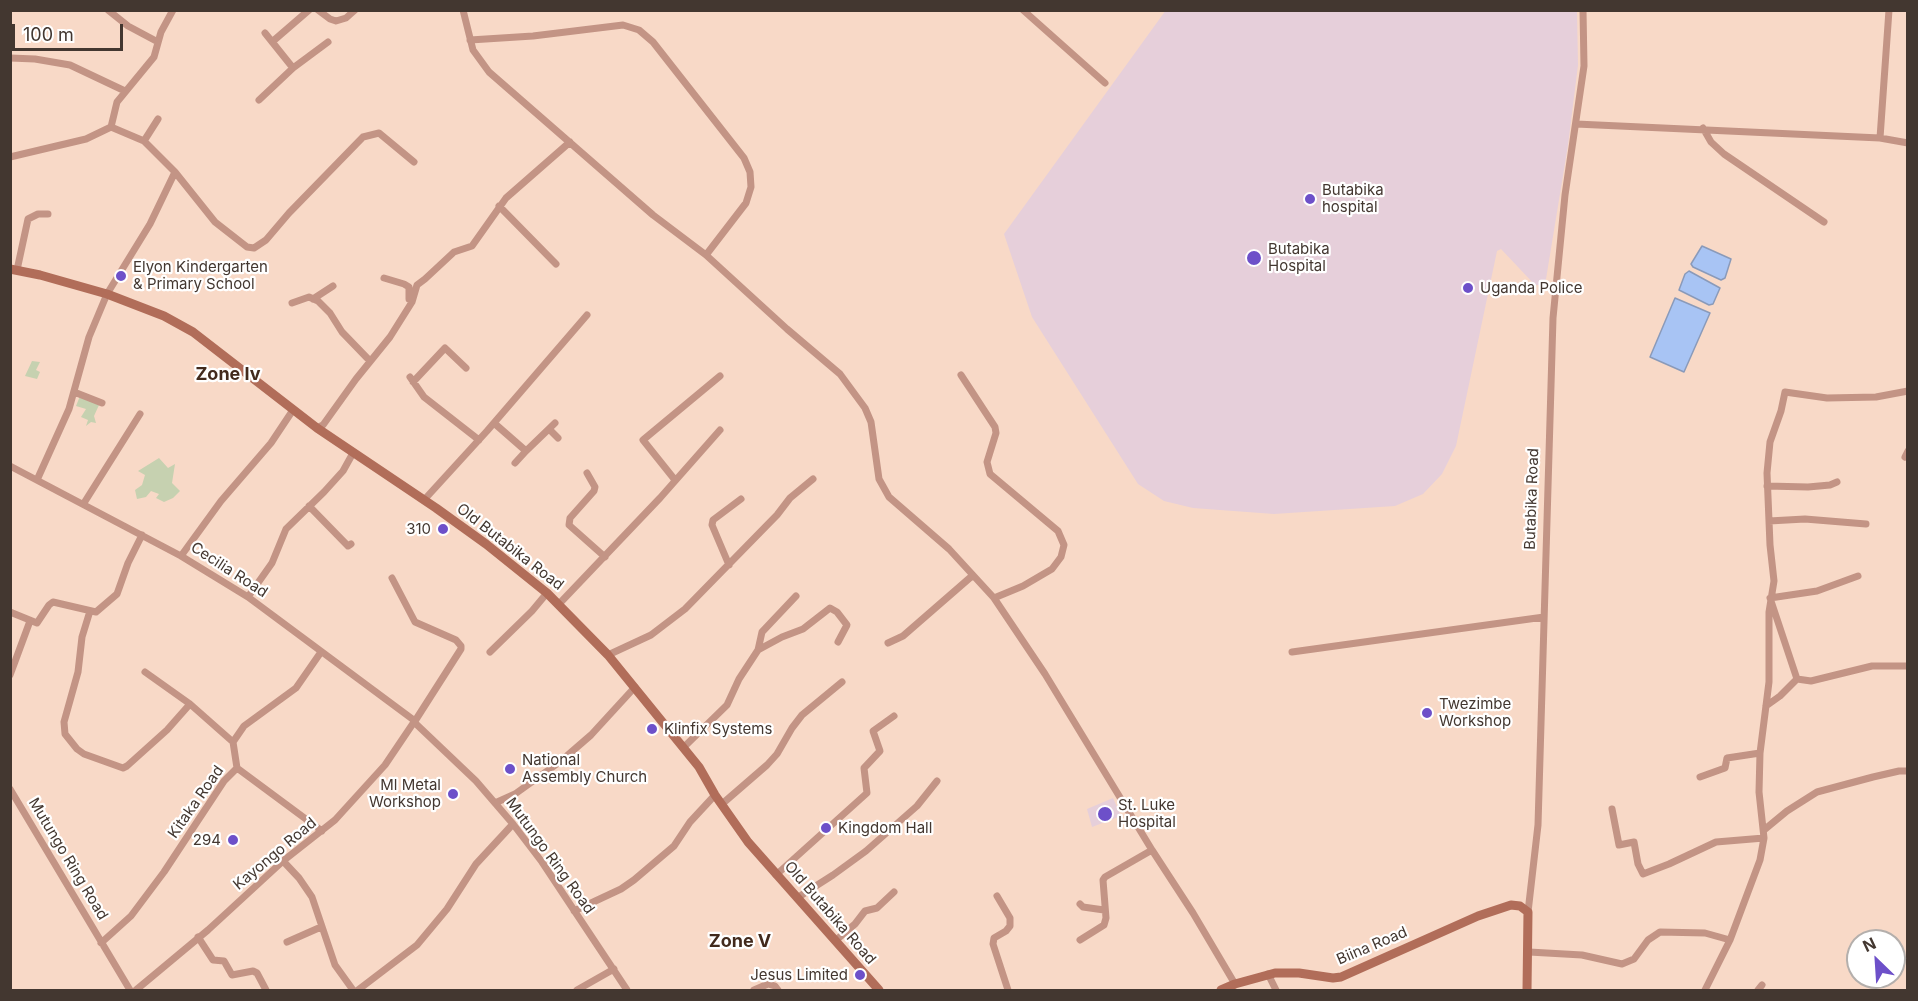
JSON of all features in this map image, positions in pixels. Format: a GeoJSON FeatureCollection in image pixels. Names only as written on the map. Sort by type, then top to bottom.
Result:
{"type":"FeatureCollection","features":[{"type":"Feature","properties":{"kind":"main road","name":"Old Butabika Road"},"geometry":{"type":"LineString","coordinates":[[14,269],[107,294],[164,316],[193,333],[317,428],[486,544],[547,593],[608,655],[635,687],[699,767],[715,795],[748,842],[879,990]]}},
{"type":"Feature","properties":{"kind":"main road","name":"Biina Road"},"geometry":{"type":"LineString","coordinates":[[1221,990],[1268,974],[1299,973],[1341,977],[1493,909],[1516,905],[1528,912]]}},
{"type":"Feature","properties":{"kind":"main road","name":"Butabika Road"},"geometry":{"type":"LineString","coordinates":[[1527,990],[1528,912]]}},
{"type":"Feature","properties":{"kind":"street"},"geometry":{"type":"LineString","coordinates":[[108,10],[128,26],[158,42]]}},
{"type":"Feature","properties":{"kind":"street"},"geometry":{"type":"LineString","coordinates":[[111,127],[117,102],[154,57],[166,21],[173,10]]}},
{"type":"Feature","properties":{"kind":"street"},"geometry":{"type":"LineString","coordinates":[[272,42],[309,10]]}},
{"type":"Feature","properties":{"kind":"street"},"geometry":{"type":"LineString","coordinates":[[318,10],[336,21],[346,18],[355,10]]}},
{"type":"Feature","properties":{"kind":"street"},"geometry":{"type":"LineString","coordinates":[[464,10],[473,51],[489,72],[652,215],[705,255],[840,374],[866,408],[871,422],[879,479],[889,497],[949,549],[994,598],[1045,674],[1235,984]]}},
{"type":"Feature","properties":{"kind":"street"},"geometry":{"type":"LineString","coordinates":[[1023,10],[1105,83]]}},
{"type":"Feature","properties":{"kind":"street","name":"Butabika Road"},"geometry":{"type":"LineString","coordinates":[[1528,912],[1538,825],[1553,318],[1565,195],[1584,66],[1583,10]]}},
{"type":"Feature","properties":{"kind":"street"},"geometry":{"type":"LineString","coordinates":[[1880,138],[1889,10]]}},
{"type":"Feature","properties":{"kind":"street"},"geometry":{"type":"LineString","coordinates":[[470,40],[534,36],[623,25],[639,30],[653,42],[744,158],[750,172],[751,187],[746,203],[705,255]]}},
{"type":"Feature","properties":{"kind":"street"},"geometry":{"type":"LineString","coordinates":[[265,33],[293,68]]}},
{"type":"Feature","properties":{"kind":"street"},"geometry":{"type":"LineString","coordinates":[[258,100],[293,68],[328,42]]}},
{"type":"Feature","properties":{"kind":"street"},"geometry":{"type":"LineString","coordinates":[[10,58],[35,59],[70,65],[125,91]]}},
{"type":"Feature","properties":{"kind":"street"},"geometry":{"type":"LineString","coordinates":[[144,141],[158,119]]}},
{"type":"Feature","properties":{"kind":"street"},"geometry":{"type":"LineString","coordinates":[[1576,124],[1703,128],[1880,138],[1908,143]]}},
{"type":"Feature","properties":{"kind":"street"},"geometry":{"type":"LineString","coordinates":[[10,157],[86,139],[111,127],[144,141],[175,172],[215,222],[247,247],[254,248],[266,240],[363,137],[379,133],[414,162]]}},
{"type":"Feature","properties":{"kind":"street"},"geometry":{"type":"LineString","coordinates":[[1703,128],[1711,142],[1724,154],[1824,222]]}},
{"type":"Feature","properties":{"kind":"street"},"geometry":{"type":"LineString","coordinates":[[317,428],[323,425],[390,337],[409,307],[417,285],[454,252],[472,246],[499,206],[570,142]]}},
{"type":"Feature","properties":{"kind":"street"},"geometry":{"type":"LineString","coordinates":[[37,480],[74,392],[89,337],[107,294],[150,224],[175,172]]}},
{"type":"Feature","properties":{"kind":"street"},"geometry":{"type":"LineString","coordinates":[[499,206],[556,264]]}},
{"type":"Feature","properties":{"kind":"street"},"geometry":{"type":"LineString","coordinates":[[14,269],[28,219],[38,214],[48,214]]}},
{"type":"Feature","properties":{"kind":"street"},"geometry":{"type":"LineString","coordinates":[[384,278],[409,287],[409,307]]}},
{"type":"Feature","properties":{"kind":"street"},"geometry":{"type":"LineString","coordinates":[[313,299],[333,286]]}},
{"type":"Feature","properties":{"kind":"street"},"geometry":{"type":"LineString","coordinates":[[292,303],[309,297],[318,301],[342,332],[370,361]]}},
{"type":"Feature","properties":{"kind":"street"},"geometry":{"type":"LineString","coordinates":[[424,500],[587,315]]}},
{"type":"Feature","properties":{"kind":"street"},"geometry":{"type":"LineString","coordinates":[[466,368],[445,348],[412,379],[424,396],[479,440]]}},
{"type":"Feature","properties":{"kind":"street"},"geometry":{"type":"LineString","coordinates":[[961,375],[995,427],[996,433],[987,462],[990,474],[1058,531],[1064,545],[1061,557],[1052,569],[1023,586],[994,598]]}},
{"type":"Feature","properties":{"kind":"street"},"geometry":{"type":"LineString","coordinates":[[675,480],[643,440],[720,376]]}},
{"type":"Feature","properties":{"kind":"street"},"geometry":{"type":"LineString","coordinates":[[1705,990],[1730,940],[1760,860],[1764,834],[1759,792],[1760,753],[1769,682],[1770,597],[1774,581],[1767,486],[1770,442],[1785,392],[1827,398],[1876,397],[1908,391]]}},
{"type":"Feature","properties":{"kind":"street"},"geometry":{"type":"LineString","coordinates":[[74,392],[102,403]]}},
{"type":"Feature","properties":{"kind":"street"},"geometry":{"type":"LineString","coordinates":[[182,556],[222,501],[271,443],[293,410]]}},
{"type":"Feature","properties":{"kind":"street"},"geometry":{"type":"LineString","coordinates":[[84,503],[140,414]]}},
{"type":"Feature","properties":{"kind":"street"},"geometry":{"type":"LineString","coordinates":[[494,423],[526,451]]}},
{"type":"Feature","properties":{"kind":"street"},"geometry":{"type":"LineString","coordinates":[[515,463],[555,423]]}},
{"type":"Feature","properties":{"kind":"street"},"geometry":{"type":"LineString","coordinates":[[549,429],[558,438]]}},
{"type":"Feature","properties":{"kind":"street"},"geometry":{"type":"LineString","coordinates":[[559,604],[605,557],[720,430]]}},
{"type":"Feature","properties":{"kind":"street"},"geometry":{"type":"LineString","coordinates":[[248,597],[272,563],[286,528],[343,471],[353,453]]}},
{"type":"Feature","properties":{"kind":"street","name":"Cecilia Road"},"geometry":{"type":"LineString","coordinates":[[10,466],[182,556],[248,597],[384,696],[415,722]]}},
{"type":"Feature","properties":{"kind":"street"},"geometry":{"type":"LineString","coordinates":[[587,473],[595,488],[594,491],[570,518],[569,525],[605,557]]}},
{"type":"Feature","properties":{"kind":"street"},"geometry":{"type":"LineString","coordinates":[[608,655],[662,628],[685,609],[777,515],[790,498],[813,479]]}},
{"type":"Feature","properties":{"kind":"street"},"geometry":{"type":"LineString","coordinates":[[1767,486],[1822,486],[1837,482]]}},
{"type":"Feature","properties":{"kind":"street"},"geometry":{"type":"LineString","coordinates":[[729,565],[712,525],[714,520],[741,499]]}},
{"type":"Feature","properties":{"kind":"street"},"geometry":{"type":"LineString","coordinates":[[309,506],[348,546],[351,544]]}},
{"type":"Feature","properties":{"kind":"street"},"geometry":{"type":"LineString","coordinates":[[1769,521],[1805,519],[1866,524]]}},
{"type":"Feature","properties":{"kind":"street"},"geometry":{"type":"LineString","coordinates":[[10,612],[37,623],[53,602],[96,612],[117,594],[128,563],[142,535]]}},
{"type":"Feature","properties":{"kind":"street"},"geometry":{"type":"LineString","coordinates":[[888,643],[903,636],[972,576]]}},
{"type":"Feature","properties":{"kind":"street"},"geometry":{"type":"LineString","coordinates":[[1770,597],[1817,591],[1858,576]]}},
{"type":"Feature","properties":{"kind":"street","name":"Kayongo Road"},"geometry":{"type":"LineString","coordinates":[[136,990],[283,861],[335,820],[373,779],[415,722],[462,649],[456,640],[415,622],[392,578]]}},
{"type":"Feature","properties":{"kind":"street"},"geometry":{"type":"LineString","coordinates":[[490,652],[547,593]]}},
{"type":"Feature","properties":{"kind":"street"},"geometry":{"type":"LineString","coordinates":[[684,747],[727,705],[739,679],[758,650],[762,632],[796,596]]}},
{"type":"Feature","properties":{"kind":"street"},"geometry":{"type":"LineString","coordinates":[[1770,597],[1797,679]]}},
{"type":"Feature","properties":{"kind":"street"},"geometry":{"type":"LineString","coordinates":[[758,650],[803,629],[830,608],[837,612],[847,625],[838,642]]}},
{"type":"Feature","properties":{"kind":"street"},"geometry":{"type":"LineString","coordinates":[[90,612],[82,637],[78,672],[64,722],[65,734],[76,749],[123,768],[167,730],[190,704]]}},
{"type":"Feature","properties":{"kind":"street"},"geometry":{"type":"LineString","coordinates":[[1292,652],[1544,617]]}},
{"type":"Feature","properties":{"kind":"street"},"geometry":{"type":"LineString","coordinates":[[10,675],[30,621]]}},
{"type":"Feature","properties":{"kind":"street"},"geometry":{"type":"LineString","coordinates":[[145,672],[190,704],[233,742],[244,726],[296,688],[321,652]]}},
{"type":"Feature","properties":{"kind":"street"},"geometry":{"type":"LineString","coordinates":[[1797,679],[1811,681],[1872,666],[1908,666]]}},
{"type":"Feature","properties":{"kind":"street"},"geometry":{"type":"LineString","coordinates":[[1766,706],[1797,679]]}},
{"type":"Feature","properties":{"kind":"street"},"geometry":{"type":"LineString","coordinates":[[722,804],[767,765],[777,754],[802,715],[842,681]]}},
{"type":"Feature","properties":{"kind":"street"},"geometry":{"type":"LineString","coordinates":[[495,803],[515,794],[561,761],[591,735],[635,687]]}},
{"type":"Feature","properties":{"kind":"street"},"geometry":{"type":"LineString","coordinates":[[776,874],[867,793],[864,768],[880,751],[873,731],[894,716]]}},
{"type":"Feature","properties":{"kind":"street","name":"Mutungo Ring Road"},"geometry":{"type":"LineString","coordinates":[[415,722],[513,824],[542,862],[627,990]]}},
{"type":"Feature","properties":{"kind":"street","name":"Kitaka Road"},"geometry":{"type":"LineString","coordinates":[[101,943],[131,916],[164,872],[224,782],[237,768],[233,742]]}},
{"type":"Feature","properties":{"kind":"street"},"geometry":{"type":"LineString","coordinates":[[1700,777],[1725,768],[1727,758],[1760,753]]}},
{"type":"Feature","properties":{"kind":"street"},"geometry":{"type":"LineString","coordinates":[[237,768],[322,831]]}},
{"type":"Feature","properties":{"kind":"street"},"geometry":{"type":"LineString","coordinates":[[1612,809],[1619,845],[1634,842],[1638,864],[1643,874],[1716,842],[1764,834],[1788,811],[1816,792],[1899,771],[1908,771]]}},
{"type":"Feature","properties":{"kind":"street"},"geometry":{"type":"LineString","coordinates":[[797,898],[866,851],[917,806],[937,782]]}},
{"type":"Feature","properties":{"kind":"street","name":"Mutungo Ring Road"},"geometry":{"type":"LineString","coordinates":[[10,789],[130,990]]}},
{"type":"Feature","properties":{"kind":"street"},"geometry":{"type":"LineString","coordinates":[[574,911],[621,889],[634,880],[674,846],[690,822],[715,795]]}},
{"type":"Feature","properties":{"kind":"street"},"geometry":{"type":"LineString","coordinates":[[358,990],[417,945],[447,909],[470,871],[513,824]]}},
{"type":"Feature","properties":{"kind":"street"},"geometry":{"type":"LineString","coordinates":[[1080,939],[1104,925],[1106,918],[1103,880],[1105,877],[1152,850]]}},
{"type":"Feature","properties":{"kind":"street"},"geometry":{"type":"LineString","coordinates":[[283,861],[312,897],[335,965],[353,990]]}},
{"type":"Feature","properties":{"kind":"street"},"geometry":{"type":"LineString","coordinates":[[835,941],[855,924],[865,911],[877,908],[894,892]]}},
{"type":"Feature","properties":{"kind":"street"},"geometry":{"type":"LineString","coordinates":[[997,896],[1010,918],[1010,926],[994,938],[993,944],[1008,990]]}},
{"type":"Feature","properties":{"kind":"street"},"geometry":{"type":"LineString","coordinates":[[1080,904],[1083,907],[1104,910]]}},
{"type":"Feature","properties":{"kind":"street"},"geometry":{"type":"LineString","coordinates":[[287,942],[321,927]]}},
{"type":"Feature","properties":{"kind":"street"},"geometry":{"type":"LineString","coordinates":[[1529,952],[1582,955],[1622,964],[1635,959],[1648,940],[1660,932],[1705,933],[1730,940]]}},
{"type":"Feature","properties":{"kind":"street"},"geometry":{"type":"LineString","coordinates":[[198,937],[211,957],[225,962],[232,975],[253,971],[257,973],[266,990]]}},
{"type":"Feature","properties":{"kind":"street"},"geometry":{"type":"LineString","coordinates":[[578,990],[614,969]]}},
{"type":"Feature","properties":{"kind":"street"},"geometry":{"type":"LineString","coordinates":[[1268,974],[1276,990]]}},
{"type":"Feature","properties":{"kind":"street"},"geometry":{"type":"LineString","coordinates":[[754,990],[768,984],[775,986],[778,990]]}},
{"type":"Feature","properties":{"kind":"shaded area","name":"Butabika Hospital"},"geometry":{"type":"Polygon","coordinates":[[[1166,10],[1577,11],[1578,65],[1568,145],[1546,279],[1542,285],[1535,285],[1501,249],[1497,251],[1456,446],[1442,474],[1423,494],[1395,506],[1274,514],[1193,508],[1164,501],[1138,484],[1032,317],[1004,234],[1166,10]]]}},
{"type":"Feature","properties":{"kind":"shaded area"},"geometry":{"type":"Polygon","coordinates":[[[1113,798],[1121,816],[1092,827],[1087,809],[1113,798]]]}},
{"type":"Feature","properties":{"kind":"green space"},"geometry":{"type":"Polygon","coordinates":[[[32,361],[40,362],[36,370],[40,372],[37,379],[25,376],[32,361]]]}},
{"type":"Feature","properties":{"kind":"green space"},"geometry":{"type":"Polygon","coordinates":[[[80,396],[99,405],[94,416],[96,423],[91,422],[86,426],[88,420],[81,417],[86,409],[76,406],[80,396]]]}},
{"type":"Feature","properties":{"kind":"green space"},"geometry":{"type":"Polygon","coordinates":[[[159,458],[168,468],[175,464],[172,483],[180,491],[173,498],[164,502],[156,498],[159,494],[151,491],[146,497],[137,499],[135,490],[142,485],[145,475],[138,471],[159,458]]]}},
{"type":"Feature","properties":{"kind":"water"},"geometry":{"type":"Polygon","coordinates":[[[1702,246],[1731,259],[1725,278],[1721,280],[1693,267],[1691,264],[1702,246]]]}},
{"type":"Feature","properties":{"kind":"water"},"geometry":{"type":"Polygon","coordinates":[[[1689,271],[1720,288],[1713,304],[1709,305],[1679,290],[1685,274],[1689,271]]]}},
{"type":"Feature","properties":{"kind":"water"},"geometry":{"type":"Polygon","coordinates":[[[1675,298],[1710,313],[1684,372],[1650,357],[1675,298]]]}},
{"type":"Feature","properties":{"kind":"place","name":"Butabika hospital"},"geometry":{"type":"Point","coordinates":[1310,199]}},
{"type":"Feature","properties":{"kind":"place","name":"Butabika Hospital"},"geometry":{"type":"Point","coordinates":[1254,258]}},
{"type":"Feature","properties":{"kind":"place","name":"Elyon Kindergarten & Primary School"},"geometry":{"type":"Point","coordinates":[121,276]}},
{"type":"Feature","properties":{"kind":"place","name":"Uganda Police"},"geometry":{"type":"Point","coordinates":[1468,288]}},
{"type":"Feature","properties":{"kind":"place","name":"310"},"geometry":{"type":"Point","coordinates":[443,529]}},
{"type":"Feature","properties":{"kind":"place","name":"Twezimbe Workshop"},"geometry":{"type":"Point","coordinates":[1427,713]}},
{"type":"Feature","properties":{"kind":"place","name":"Klinfix Systems"},"geometry":{"type":"Point","coordinates":[652,729]}},
{"type":"Feature","properties":{"kind":"place","name":"National Assembly Church"},"geometry":{"type":"Point","coordinates":[510,769]}},
{"type":"Feature","properties":{"kind":"place","name":"Ml Metal Workshop"},"geometry":{"type":"Point","coordinates":[453,794]}},
{"type":"Feature","properties":{"kind":"place","name":"St. Luke Hospital"},"geometry":{"type":"Point","coordinates":[1105,814]}},
{"type":"Feature","properties":{"kind":"place","name":"Kingdom Hall"},"geometry":{"type":"Point","coordinates":[826,828]}},
{"type":"Feature","properties":{"kind":"place","name":"294"},"geometry":{"type":"Point","coordinates":[233,840]}},
{"type":"Feature","properties":{"kind":"place","name":"Jesus Limited"},"geometry":{"type":"Point","coordinates":[860,975]}},
{"type":"Feature","properties":{"kind":"district","name":"Zone Iv"},"geometry":{"type":"Point","coordinates":[228,375]}},
{"type":"Feature","properties":{"kind":"district","name":"Zone V"},"geometry":{"type":"Point","coordinates":[740,942]}}]}
